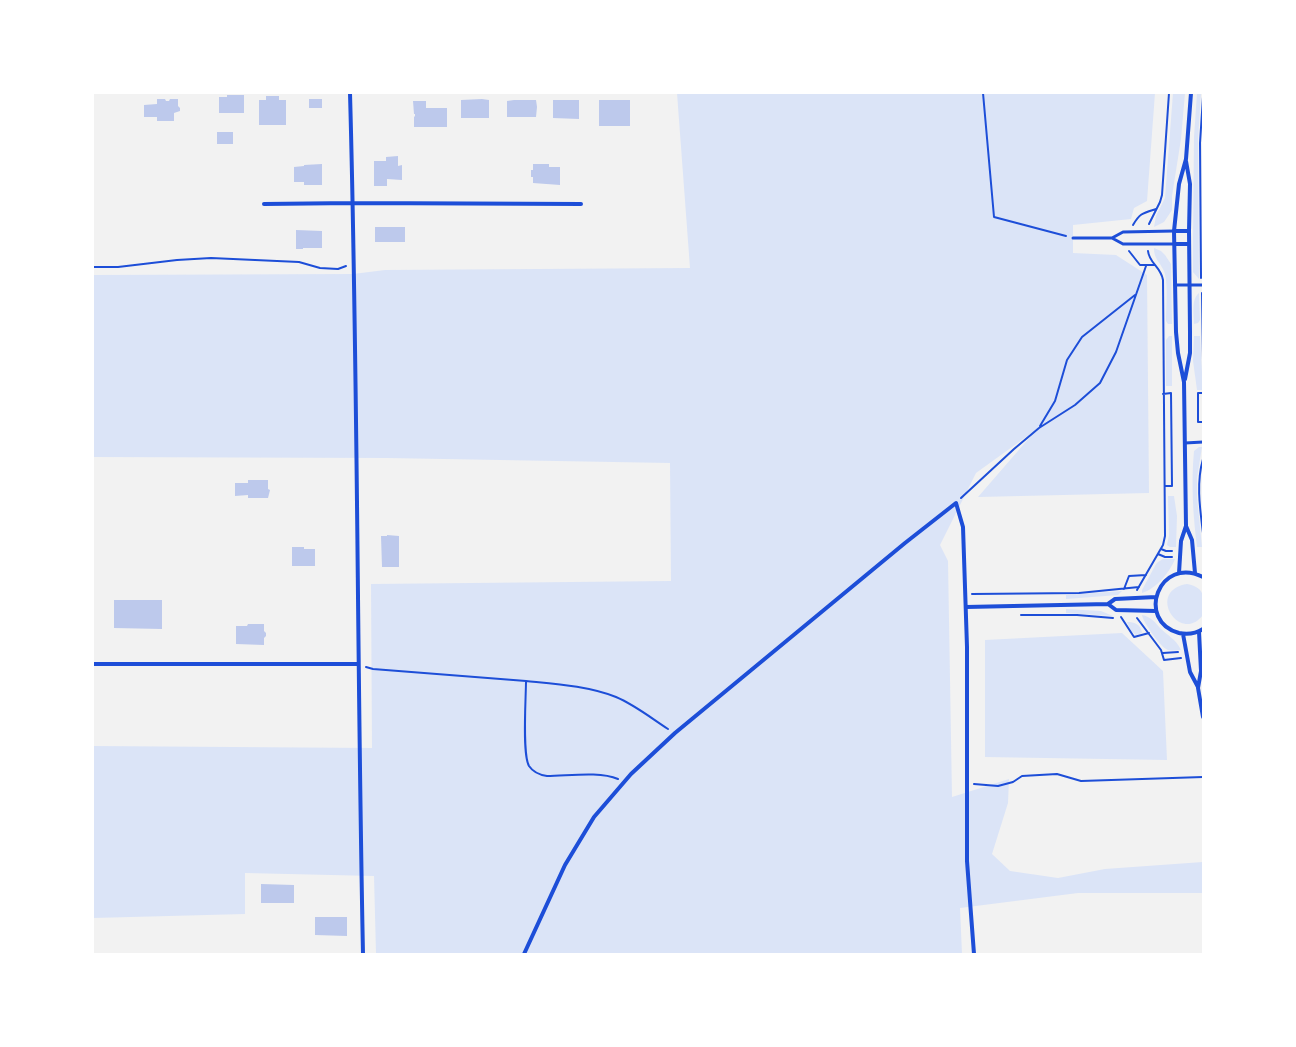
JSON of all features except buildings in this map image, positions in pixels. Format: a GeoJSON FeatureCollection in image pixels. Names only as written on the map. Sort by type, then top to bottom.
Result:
{"type":"FeatureCollection","features":[{"type":"Feature","properties":{"kind":"street"},"geometry":{"type":"LineString","coordinates":[[350,93],[353,203],[363,954]]}},
{"type":"Feature","properties":{"kind":"street"},"geometry":{"type":"LineString","coordinates":[[1179,573],[1181,541],[1186,526],[1185,443],[1184,382],[1178,353],[1174,231],[1179,184],[1186,160],[1191,93]]}},
{"type":"Feature","properties":{"kind":"street"},"geometry":{"type":"LineString","coordinates":[[1184,382],[1190,353],[1190,184],[1186,160]]}},
{"type":"Feature","properties":{"kind":"street"},"geometry":{"type":"LineString","coordinates":[[264,204],[581,204]]}},
{"type":"Feature","properties":{"kind":"street"},"geometry":{"type":"LineString","coordinates":[[1174,231],[1189,231]]}},
{"type":"Feature","properties":{"kind":"street"},"geometry":{"type":"LineString","coordinates":[[1174,244],[1189,244]]}},
{"type":"Feature","properties":{"kind":"street"},"geometry":{"type":"LineString","coordinates":[[524,954],[565,865],[594,817],[631,774],[673,734],[905,543],[956,503],[964,527],[966,607],[967,861],[974,954]]}},
{"type":"Feature","properties":{"kind":"street"},"geometry":{"type":"LineString","coordinates":[[1186,526],[1192,540],[1195,573]]}},
{"type":"Feature","properties":{"kind":"street"},"geometry":{"type":"LineString","coordinates":[[1203,577],[1195,573],[1179,573],[1171,576],[1159,588],[1156,597],[1156,611],[1166,626],[1183,634],[1194,633],[1203,629]]}},
{"type":"Feature","properties":{"kind":"street"},"geometry":{"type":"LineString","coordinates":[[966,607],[1108,604],[1115,599],[1156,597]]}},
{"type":"Feature","properties":{"kind":"street"},"geometry":{"type":"LineString","coordinates":[[1108,604],[1116,610],[1156,611]]}},
{"type":"Feature","properties":{"kind":"street"},"geometry":{"type":"LineString","coordinates":[[1198,632],[1200,671],[1198,688],[1203,717]]}},
{"type":"Feature","properties":{"kind":"street"},"geometry":{"type":"LineString","coordinates":[[1183,634],[1190,672],[1198,688]]}},
{"type":"Feature","properties":{"kind":"street"},"geometry":{"type":"LineString","coordinates":[[93,664],[358,664]]}},
{"type":"Feature","properties":{"kind":"lane"},"geometry":{"type":"LineString","coordinates":[[1112,238],[1122,232],[1174,231]]}},
{"type":"Feature","properties":{"kind":"lane"},"geometry":{"type":"LineString","coordinates":[[1073,238],[1112,238],[1123,244],[1174,244]]}},
{"type":"Feature","properties":{"kind":"lane"},"geometry":{"type":"LineString","coordinates":[[1175,285],[1202,285]]}},
{"type":"Feature","properties":{"kind":"lane"},"geometry":{"type":"LineString","coordinates":[[1185,443],[1203,442]]}},
{"type":"Feature","properties":{"kind":"path"},"geometry":{"type":"LineString","coordinates":[[983,93],[994,217],[1073,238]]}},
{"type":"Feature","properties":{"kind":"path"},"geometry":{"type":"LineString","coordinates":[[1148,227],[1162,195],[1169,93]]}},
{"type":"Feature","properties":{"kind":"path"},"geometry":{"type":"LineString","coordinates":[[1203,97],[1200,143],[1203,360]]}},
{"type":"Feature","properties":{"kind":"path"},"geometry":{"type":"LineString","coordinates":[[1130,232],[1138,217],[1142,213],[1156,209]]}},
{"type":"Feature","properties":{"kind":"path"},"geometry":{"type":"LineString","coordinates":[[1123,244],[1140,265],[1155,265]]}},
{"type":"Feature","properties":{"kind":"path"},"geometry":{"type":"LineString","coordinates":[[1136,593],[1161,549],[1166,536],[1163,280],[1160,270],[1148,256],[1148,248]]}},
{"type":"Feature","properties":{"kind":"path"},"geometry":{"type":"LineString","coordinates":[[93,267],[118,267],[177,260],[211,258],[300,262],[320,268],[338,269],[353,264]]}},
{"type":"Feature","properties":{"kind":"path"},"geometry":{"type":"LineString","coordinates":[[956,503],[1039,428],[1075,405],[1100,383],[1116,352],[1146,266]]}},
{"type":"Feature","properties":{"kind":"path"},"geometry":{"type":"LineString","coordinates":[[1039,428],[1055,401],[1067,360],[1082,337],[1136,294]]}},
{"type":"Feature","properties":{"kind":"path"},"geometry":{"type":"LineString","coordinates":[[1164,394],[1171,393],[1172,410],[1172,486],[1165,486]]}},
{"type":"Feature","properties":{"kind":"path"},"geometry":{"type":"LineString","coordinates":[[1203,393],[1198,393],[1198,422],[1203,422]]}},
{"type":"Feature","properties":{"kind":"path"},"geometry":{"type":"LineString","coordinates":[[1203,460],[1199,478],[1199,497],[1203,533]]}},
{"type":"Feature","properties":{"kind":"path"},"geometry":{"type":"LineString","coordinates":[[1161,549],[1166,551],[1176,551]]}},
{"type":"Feature","properties":{"kind":"path"},"geometry":{"type":"LineString","coordinates":[[1158,554],[1164,557],[1175,557]]}},
{"type":"Feature","properties":{"kind":"path"},"geometry":{"type":"LineString","coordinates":[[1122,598],[1129,576],[1146,575]]}},
{"type":"Feature","properties":{"kind":"path"},"geometry":{"type":"LineString","coordinates":[[965,594],[1073,593],[1139,587]]}},
{"type":"Feature","properties":{"kind":"path"},"geometry":{"type":"LineString","coordinates":[[1116,610],[1134,637],[1148,633]]}},
{"type":"Feature","properties":{"kind":"path"},"geometry":{"type":"LineString","coordinates":[[1066,615],[1114,618]]}},
{"type":"Feature","properties":{"kind":"path"},"geometry":{"type":"LineString","coordinates":[[1136,615],[1138,620],[1163,653],[1164,660],[1183,658]]}},
{"type":"Feature","properties":{"kind":"path"},"geometry":{"type":"LineString","coordinates":[[1121,619],[1127,619]]}},
{"type":"Feature","properties":{"kind":"path"},"geometry":{"type":"LineString","coordinates":[[1132,620],[1138,620]]}},
{"type":"Feature","properties":{"kind":"path"},"geometry":{"type":"LineString","coordinates":[[1163,653],[1181,651]]}},
{"type":"Feature","properties":{"kind":"path"},"geometry":{"type":"LineString","coordinates":[[358,664],[373,669],[560,684],[599,692],[636,707],[673,734]]}},
{"type":"Feature","properties":{"kind":"path"},"geometry":{"type":"LineString","coordinates":[[526,681],[525,753],[529,766],[533,771],[540,775],[547,776],[608,776],[624,782]]}},
{"type":"Feature","properties":{"kind":"path"},"geometry":{"type":"LineString","coordinates":[[967,783],[998,786],[1013,782],[1022,776],[1057,774],[1081,781],[1203,776]]}},
{"type":"Feature","properties":{"kind":"shaded area"},"geometry":{"type":"Polygon","coordinates":[[[677,93],[1155,93],[1147,201],[1134,208],[1131,219],[1073,225],[1073,253],[1116,255],[1147,275],[1149,493],[978,497],[1037,429],[976,473],[940,545],[948,561],[952,797],[1009,779],[1008,803],[992,854],[1010,871],[1058,878],[1105,869],[1203,862],[1203,893],[1078,893],[960,908],[962,954],[376,953],[374,876],[245,873],[245,914],[93,918],[93,746],[372,748],[371,584],[671,581],[670,463],[387,458],[93,457],[93,275],[353,274],[385,270],[690,268],[677,93]]]}},
{"type":"Feature","properties":{"kind":"shaded area"},"geometry":{"type":"Polygon","coordinates":[[[1173,93],[1185,93],[1181,139],[1172,196],[1172,210],[1164,222],[1154,227],[1156,216],[1165,198],[1173,93]]]}},
{"type":"Feature","properties":{"kind":"shaded area"},"geometry":{"type":"Polygon","coordinates":[[[1197,93],[1201,93],[1198,140],[1199,279],[1193,272],[1194,137],[1197,93]]]}},
{"type":"Feature","properties":{"kind":"shaded area"},"geometry":{"type":"Polygon","coordinates":[[[1154,248],[1161,251],[1171,264],[1172,324],[1168,324],[1166,321],[1166,279],[1164,270],[1155,256],[1154,248]]]}},
{"type":"Feature","properties":{"kind":"shaded area"},"geometry":{"type":"Polygon","coordinates":[[[1199,293],[1200,320],[1198,323],[1194,324],[1194,303],[1196,296],[1199,293]]]}},
{"type":"Feature","properties":{"kind":"shaded area"},"geometry":{"type":"Polygon","coordinates":[[[1169,336],[1172,336],[1172,386],[1166,386],[1166,340],[1169,336]]]}},
{"type":"Feature","properties":{"kind":"shaded area"},"geometry":{"type":"Polygon","coordinates":[[[1194,336],[1200,336],[1203,390],[1197,390],[1193,361],[1194,336]]]}},
{"type":"Feature","properties":{"kind":"shaded area"},"geometry":{"type":"Polygon","coordinates":[[[1199,447],[1202,447],[1197,478],[1197,497],[1202,547],[1197,547],[1193,499],[1194,451],[1199,447]]]}},
{"type":"Feature","properties":{"kind":"shaded area"},"geometry":{"type":"Polygon","coordinates":[[[1168,496],[1174,496],[1177,516],[1176,547],[1170,547],[1167,545],[1169,535],[1168,496]]]}},
{"type":"Feature","properties":{"kind":"shaded area"},"geometry":{"type":"Polygon","coordinates":[[[1163,559],[1175,559],[1170,569],[1162,579],[1152,588],[1142,593],[1142,590],[1156,564],[1163,559]]]}},
{"type":"Feature","properties":{"kind":"shaded area"},"geometry":{"type":"Polygon","coordinates":[[[1187,584],[1198,588],[1201,591],[1203,599],[1203,615],[1194,623],[1185,624],[1177,620],[1171,613],[1168,605],[1169,596],[1175,589],[1187,584]]]}},
{"type":"Feature","properties":{"kind":"shaded area"},"geometry":{"type":"Polygon","coordinates":[[[1122,591],[1118,595],[1066,599],[1066,595],[1122,591]]]}},
{"type":"Feature","properties":{"kind":"shaded area"},"geometry":{"type":"Polygon","coordinates":[[[1066,609],[1101,611],[1113,616],[1066,613],[1066,609]]]}},
{"type":"Feature","properties":{"kind":"shaded area"},"geometry":{"type":"Polygon","coordinates":[[[1142,615],[1154,621],[1174,640],[1181,650],[1168,650],[1161,645],[1142,615]]]}},
{"type":"Feature","properties":{"kind":"shaded area"},"geometry":{"type":"Polygon","coordinates":[[[1127,622],[1137,624],[1142,633],[1136,635],[1131,631],[1127,622]]]}},
{"type":"Feature","properties":{"kind":"shaded area"},"geometry":{"type":"Polygon","coordinates":[[[1122,633],[1163,671],[1167,760],[985,757],[985,640],[1122,633]]]}}]}
